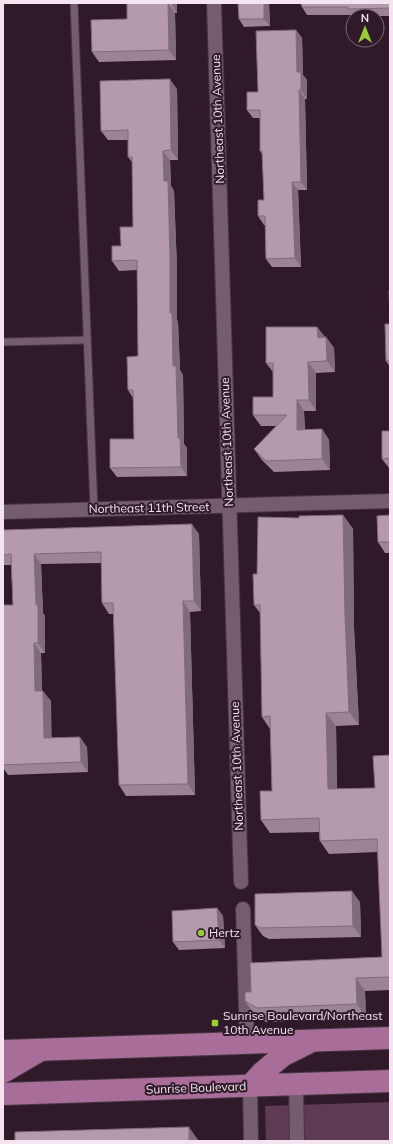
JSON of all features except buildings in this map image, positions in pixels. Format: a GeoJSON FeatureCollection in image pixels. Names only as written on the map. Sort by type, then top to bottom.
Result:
{"type":"FeatureCollection","features":[{"type":"Feature","properties":{"kind":"main road"},"geometry":{"type":"LineString","coordinates":[[3,1051],[390,1038]]}},
{"type":"Feature","properties":{"kind":"main road"},"geometry":{"type":"LineString","coordinates":[[250,1086],[262,1073],[282,1056],[314,1040]]}},
{"type":"Feature","properties":{"kind":"main road"},"geometry":{"type":"LineString","coordinates":[[3,1072],[42,1049]]}},
{"type":"Feature","properties":{"kind":"main road","name":"Sunrise Boulevard"},"geometry":{"type":"LineString","coordinates":[[3,1094],[390,1081]]}},
{"type":"Feature","properties":{"kind":"street","name":"Northeast 10th Avenue"},"geometry":{"type":"LineString","coordinates":[[214,3],[241,882]]}},
{"type":"Feature","properties":{"kind":"street","name":"Northeast 11th Street"},"geometry":{"type":"LineString","coordinates":[[3,512],[390,501]]}},
{"type":"Feature","properties":{"kind":"street"},"geometry":{"type":"LineString","coordinates":[[242,909],[247,1042]]}},
{"type":"Feature","properties":{"kind":"street"},"geometry":{"type":"LineString","coordinates":[[296,1084],[297,1141]]}},
{"type":"Feature","properties":{"kind":"street"},"geometry":{"type":"LineString","coordinates":[[250,1086],[251,1141]]}},
{"type":"Feature","properties":{"kind":"lane"},"geometry":{"type":"LineString","coordinates":[[74,3],[94,510]]}},
{"type":"Feature","properties":{"kind":"lane"},"geometry":{"type":"LineString","coordinates":[[3,342],[87,340]]}},
{"type":"Feature","properties":{"kind":"shaded area"},"geometry":{"type":"Polygon","coordinates":[[[390,1102],[390,1141],[266,1141],[265,1106],[390,1102]]]}},
{"type":"Feature","properties":{"kind":"place","name":"Hertz"},"geometry":{"type":"Point","coordinates":[201,933]}},
{"type":"Feature","properties":{"kind":"place","name":"Sunrise Boulevard/Northeast 10th Avenue"},"geometry":{"type":"Point","coordinates":[215,1023]}}]}
